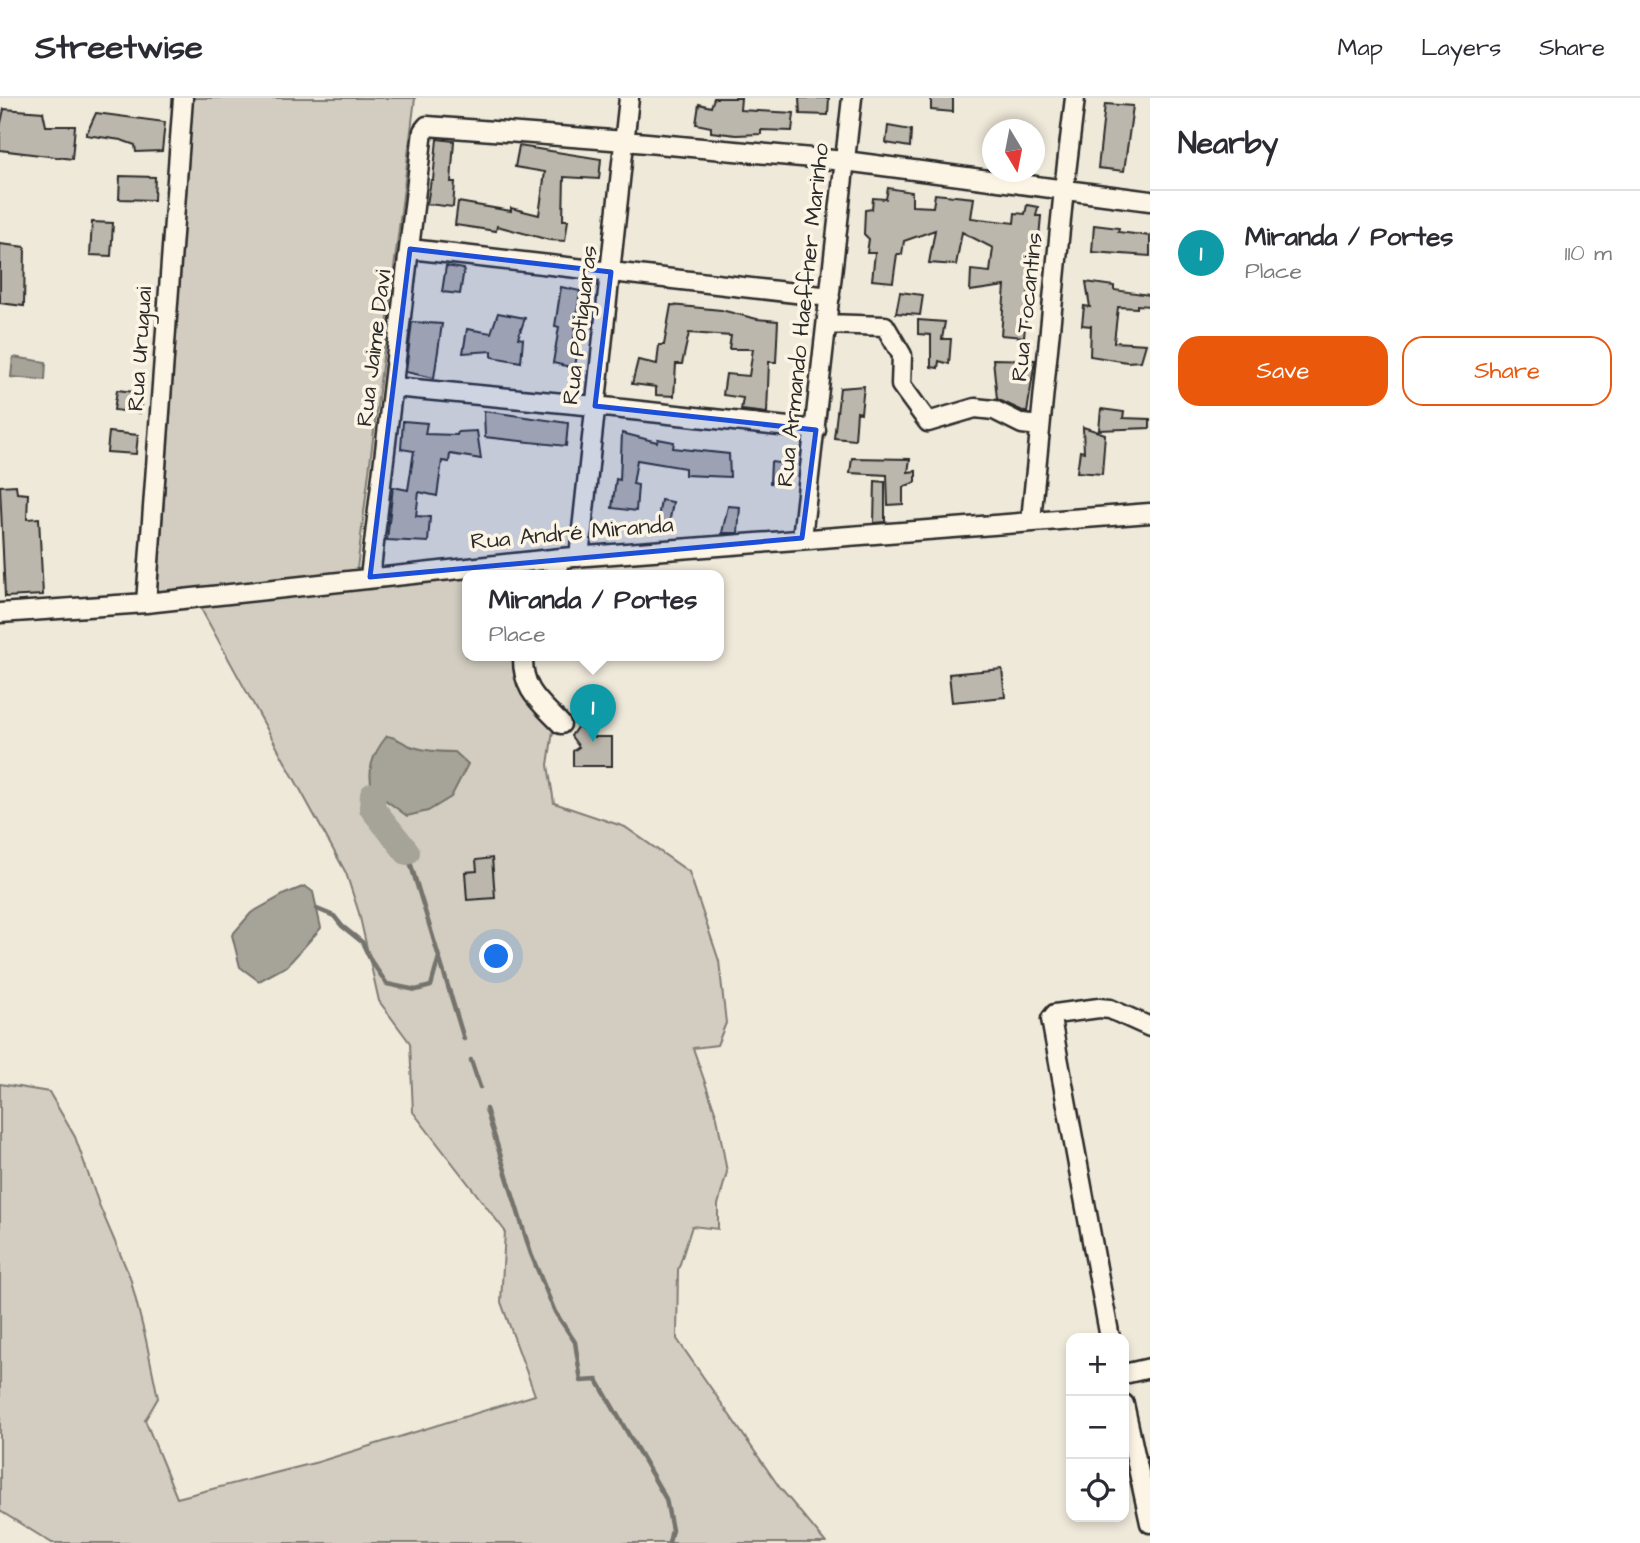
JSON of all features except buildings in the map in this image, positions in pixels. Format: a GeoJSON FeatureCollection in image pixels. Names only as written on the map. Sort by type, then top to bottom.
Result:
{"type":"FeatureCollection","features":[{"type":"Feature","properties":{"kind":"street","name":"Rua Uruguai"},"geometry":{"type":"LineString","coordinates":[[146,603],[183,98]]}},
{"type":"Feature","properties":{"kind":"street","name":"Rua Potiguaras"},"geometry":{"type":"LineString","coordinates":[[579,557],[629,98]]}},
{"type":"Feature","properties":{"kind":"street","name":"Rua Armando Haeffner Marinho"},"geometry":{"type":"LineString","coordinates":[[802,538],[852,98]]}},
{"type":"Feature","properties":{"kind":"street","name":"Rua Tocantins"},"geometry":{"type":"LineString","coordinates":[[1031,520],[1075,98]]}},
{"type":"Feature","properties":{"kind":"street","name":"Rua Jaime Davi"},"geometry":{"type":"LineString","coordinates":[[370,577],[423,131],[427,126],[625,141]]}},
{"type":"Feature","properties":{"kind":"street"},"geometry":{"type":"LineString","coordinates":[[625,141],[845,162],[1150,201]]}},
{"type":"Feature","properties":{"kind":"street"},"geometry":{"type":"LineString","coordinates":[[410,249],[830,297]]}},
{"type":"Feature","properties":{"kind":"street"},"geometry":{"type":"LineString","coordinates":[[827,324],[885,326],[902,355],[901,384],[928,422],[975,408],[994,410],[1022,424],[1040,426]]}},
{"type":"Feature","properties":{"kind":"street"},"geometry":{"type":"LineString","coordinates":[[394,387],[595,405],[816,430]]}},
{"type":"Feature","properties":{"kind":"street","name":"Rua André Miranda"},"geometry":{"type":"LineString","coordinates":[[0,613],[146,603],[561,558],[1150,513]]}},
{"type":"Feature","properties":{"kind":"street"},"geometry":{"type":"LineString","coordinates":[[556,570],[561,558]]}},
{"type":"Feature","properties":{"kind":"street"},"geometry":{"type":"LineString","coordinates":[[523,661],[527,688],[561,724]]}},
{"type":"Feature","properties":{"kind":"street"},"geometry":{"type":"LineString","coordinates":[[1109,1333],[1051,1019],[1055,1014],[1099,1008],[1110,1009],[1150,1027]]}},
{"type":"Feature","properties":{"kind":"street"},"geometry":{"type":"LineString","coordinates":[[1129,1373],[1150,1368]]}},
{"type":"Feature","properties":{"kind":"street"},"geometry":{"type":"LineString","coordinates":[[1129,1428],[1150,1523]]}},
{"type":"Feature","properties":{"kind":"highlighted area"},"geometry":{"type":"Polygon","coordinates":[[[410,249],[611,272],[595,406],[816,430],[802,538],[370,577],[410,249]]]}},
{"type":"Feature","properties":{"kind":"shaded area"},"geometry":{"type":"Polygon","coordinates":[[[193,98],[415,98],[355,585],[462,574],[462,661],[520,661],[520,690],[554,724],[548,765],[554,803],[625,827],[689,872],[719,961],[726,1023],[717,1045],[693,1048],[717,1117],[727,1172],[718,1205],[718,1229],[692,1226],[678,1270],[677,1339],[780,1488],[826,1543],[52,1543],[0,1511],[0,1084],[49,1092],[75,1137],[100,1207],[130,1277],[158,1398],[145,1420],[177,1498],[318,1462],[535,1395],[501,1302],[505,1231],[413,1112],[410,1043],[379,1001],[359,913],[346,873],[199,605],[156,610],[193,98]]]}},
{"type":"Feature","properties":{"kind":"shaded area"},"geometry":{"type":"Polygon","coordinates":[[[13,357],[46,362],[45,380],[11,377],[13,357]]]}},
{"type":"Feature","properties":{"kind":"shaded area"},"geometry":{"type":"Polygon","coordinates":[[[554,564],[552,570],[497,570],[554,564]]]}},
{"type":"Feature","properties":{"kind":"shaded area"},"geometry":{"type":"Polygon","coordinates":[[[387,736],[419,749],[455,752],[468,764],[451,797],[428,811],[407,816],[376,793],[373,795],[370,778],[372,764],[377,750],[387,736]]]}},
{"type":"Feature","properties":{"kind":"shaded area"},"geometry":{"type":"Polygon","coordinates":[[[305,886],[313,892],[321,928],[287,966],[259,981],[240,967],[232,935],[251,913],[305,886]]]}},
{"type":"Feature","properties":{"kind":"waterway"},"geometry":{"type":"LineString","coordinates":[[373,795],[372,808],[407,852]]}},
{"type":"Feature","properties":{"kind":"waterway"},"geometry":{"type":"LineString","coordinates":[[407,852],[464,1039]]}},
{"type":"Feature","properties":{"kind":"waterway"},"geometry":{"type":"LineString","coordinates":[[317,909],[334,916],[362,942],[387,984],[416,990],[431,986],[439,957]]}},
{"type":"Feature","properties":{"kind":"waterway"},"geometry":{"type":"LineString","coordinates":[[471,1060],[480,1087]]}},
{"type":"Feature","properties":{"kind":"waterway"},"geometry":{"type":"LineString","coordinates":[[486,1109],[531,1254],[555,1312],[575,1342],[581,1381],[597,1380],[666,1499],[672,1530],[669,1543]]}},
{"type":"Feature","properties":{"kind":"place","name":"Miranda / Portes"},"geometry":{"type":"Point","coordinates":[593,742]}}]}
